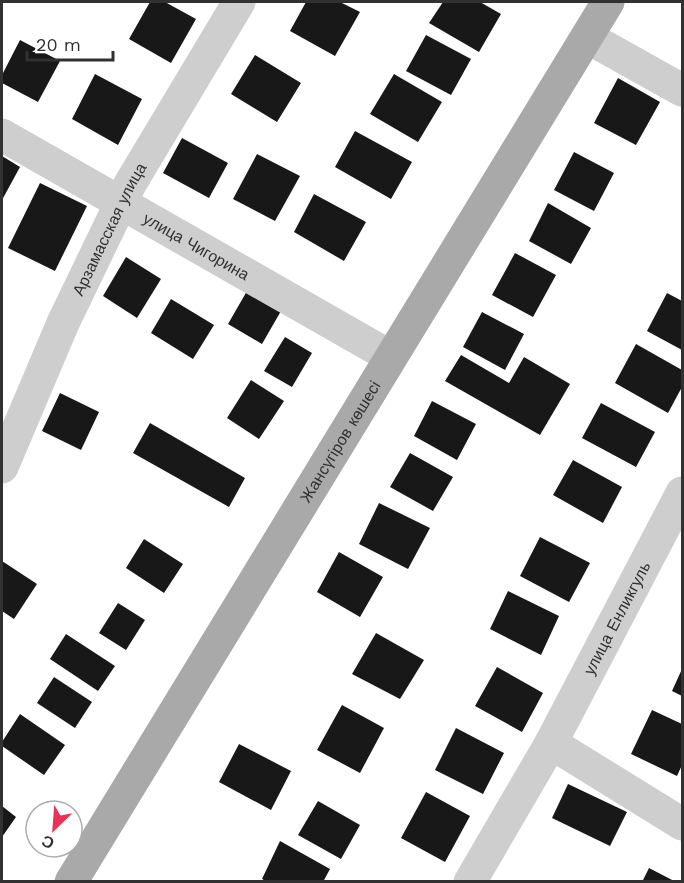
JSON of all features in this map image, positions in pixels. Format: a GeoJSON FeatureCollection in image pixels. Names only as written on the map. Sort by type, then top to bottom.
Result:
{"type":"FeatureCollection","features":[{"type":"Feature","properties":{"kind":"main road","name":"Жансүгіров көшесі"},"geometry":{"type":"LineString","coordinates":[[71,882],[608,2]]}},
{"type":"Feature","properties":{"kind":"street","name":"Арзамасская улица"},"geometry":{"type":"LineString","coordinates":[[2,467],[63,323],[130,184],[238,2]]}},
{"type":"Feature","properties":{"kind":"street"},"geometry":{"type":"LineString","coordinates":[[587,37],[682,90]]}},
{"type":"Feature","properties":{"kind":"street","name":"улица Чигорина"},"geometry":{"type":"LineString","coordinates":[[2,135],[391,357]]}},
{"type":"Feature","properties":{"kind":"street","name":"улица Енликгуль"},"geometry":{"type":"LineString","coordinates":[[470,882],[551,743],[682,493]]}},
{"type":"Feature","properties":{"kind":"street"},"geometry":{"type":"LineString","coordinates":[[551,743],[682,824]]}},
{"type":"Feature","properties":{"kind":"building"},"geometry":{"type":"Polygon","coordinates":[[[150,2],[165,2],[196,19],[171,63],[129,39],[150,2]]]}},
{"type":"Feature","properties":{"kind":"building"},"geometry":{"type":"Polygon","coordinates":[[[306,2],[340,2],[360,12],[335,56],[290,31],[306,2]]]}},
{"type":"Feature","properties":{"kind":"building"},"geometry":{"type":"Polygon","coordinates":[[[443,2],[480,2],[501,14],[479,52],[429,23],[443,2]]]}},
{"type":"Feature","properties":{"kind":"building"},"geometry":{"type":"Polygon","coordinates":[[[426,35],[471,59],[451,95],[406,71],[426,35]]]}},
{"type":"Feature","properties":{"kind":"building"},"geometry":{"type":"Polygon","coordinates":[[[20,40],[60,61],[38,102],[2,83],[2,75],[20,40]]]}},
{"type":"Feature","properties":{"kind":"building"},"geometry":{"type":"Polygon","coordinates":[[[255,55],[301,83],[277,122],[231,94],[255,55]]]}},
{"type":"Feature","properties":{"kind":"building"},"geometry":{"type":"Polygon","coordinates":[[[95,74],[142,99],[118,145],[72,119],[95,74]]]}},
{"type":"Feature","properties":{"kind":"building"},"geometry":{"type":"Polygon","coordinates":[[[394,74],[442,102],[418,142],[370,114],[394,74]]]}},
{"type":"Feature","properties":{"kind":"building"},"geometry":{"type":"Polygon","coordinates":[[[618,78],[660,102],[636,145],[594,123],[618,78]]]}},
{"type":"Feature","properties":{"kind":"building"},"geometry":{"type":"Polygon","coordinates":[[[355,131],[412,162],[391,199],[335,167],[355,131]]]}},
{"type":"Feature","properties":{"kind":"building"},"geometry":{"type":"Polygon","coordinates":[[[182,138],[228,163],[209,198],[163,173],[182,138]]]}},
{"type":"Feature","properties":{"kind":"building"},"geometry":{"type":"Polygon","coordinates":[[[574,152],[614,173],[594,211],[554,190],[574,152]]]}},
{"type":"Feature","properties":{"kind":"building"},"geometry":{"type":"Polygon","coordinates":[[[257,154],[300,176],[275,221],[233,199],[257,154]]]}},
{"type":"Feature","properties":{"kind":"building"},"geometry":{"type":"Polygon","coordinates":[[[2,156],[20,167],[2,200],[2,156]]]}},
{"type":"Feature","properties":{"kind":"building"},"geometry":{"type":"Polygon","coordinates":[[[40,183],[87,206],[55,271],[8,248],[40,183]]]}},
{"type":"Feature","properties":{"kind":"building"},"geometry":{"type":"Polygon","coordinates":[[[314,194],[366,222],[344,261],[294,232],[314,194]]]}},
{"type":"Feature","properties":{"kind":"building"},"geometry":{"type":"Polygon","coordinates":[[[548,203],[591,228],[571,264],[529,241],[548,203]]]}},
{"type":"Feature","properties":{"kind":"building"},"geometry":{"type":"Polygon","coordinates":[[[515,253],[556,275],[533,317],[492,295],[515,253]]]}},
{"type":"Feature","properties":{"kind":"building"},"geometry":{"type":"Polygon","coordinates":[[[126,257],[161,279],[137,318],[103,296],[126,257]]]}},
{"type":"Feature","properties":{"kind":"building"},"geometry":{"type":"Polygon","coordinates":[[[247,291],[281,311],[262,344],[228,324],[247,291]]]}},
{"type":"Feature","properties":{"kind":"building"},"geometry":{"type":"Polygon","coordinates":[[[667,293],[682,301],[682,350],[647,331],[667,293]]]}},
{"type":"Feature","properties":{"kind":"building"},"geometry":{"type":"Polygon","coordinates":[[[171,299],[214,325],[193,359],[151,333],[171,299]]]}},
{"type":"Feature","properties":{"kind":"building"},"geometry":{"type":"Polygon","coordinates":[[[482,312],[524,334],[505,370],[463,347],[482,312]]]}},
{"type":"Feature","properties":{"kind":"building"},"geometry":{"type":"Polygon","coordinates":[[[285,337],[312,353],[292,387],[264,371],[285,337]]]}},
{"type":"Feature","properties":{"kind":"building"},"geometry":{"type":"Polygon","coordinates":[[[636,344],[682,370],[682,387],[668,413],[615,383],[636,344]]]}},
{"type":"Feature","properties":{"kind":"building"},"geometry":{"type":"Polygon","coordinates":[[[461,355],[509,383],[524,357],[570,384],[540,435],[445,381],[461,355]]]}},
{"type":"Feature","properties":{"kind":"building"},"geometry":{"type":"Polygon","coordinates":[[[251,380],[284,401],[259,439],[227,418],[251,380]]]}},
{"type":"Feature","properties":{"kind":"building"},"geometry":{"type":"Polygon","coordinates":[[[60,393],[99,412],[81,450],[42,431],[60,393]]]}},
{"type":"Feature","properties":{"kind":"building"},"geometry":{"type":"Polygon","coordinates":[[[432,401],[476,424],[457,460],[414,436],[432,401]]]}},
{"type":"Feature","properties":{"kind":"building"},"geometry":{"type":"Polygon","coordinates":[[[601,403],[655,432],[636,467],[582,438],[601,403]]]}},
{"type":"Feature","properties":{"kind":"building"},"geometry":{"type":"Polygon","coordinates":[[[150,423],[245,478],[229,507],[133,453],[150,423]]]}},
{"type":"Feature","properties":{"kind":"building"},"geometry":{"type":"Polygon","coordinates":[[[410,453],[453,477],[433,511],[390,487],[410,453]]]}},
{"type":"Feature","properties":{"kind":"building"},"geometry":{"type":"Polygon","coordinates":[[[573,460],[622,487],[603,523],[553,495],[573,460]]]}},
{"type":"Feature","properties":{"kind":"building"},"geometry":{"type":"Polygon","coordinates":[[[379,503],[430,528],[408,569],[359,544],[379,503]]]}},
{"type":"Feature","properties":{"kind":"building"},"geometry":{"type":"Polygon","coordinates":[[[540,537],[590,563],[569,602],[520,576],[540,537]]]}},
{"type":"Feature","properties":{"kind":"building"},"geometry":{"type":"Polygon","coordinates":[[[144,539],[183,564],[164,593],[126,568],[144,539]]]}},
{"type":"Feature","properties":{"kind":"building"},"geometry":{"type":"Polygon","coordinates":[[[339,552],[383,577],[360,617],[317,592],[339,552]]]}},
{"type":"Feature","properties":{"kind":"building"},"geometry":{"type":"Polygon","coordinates":[[[2,561],[37,584],[14,619],[2,611],[2,561]]]}},
{"type":"Feature","properties":{"kind":"building"},"geometry":{"type":"Polygon","coordinates":[[[508,591],[559,616],[541,655],[490,629],[508,591]]]}},
{"type":"Feature","properties":{"kind":"building"},"geometry":{"type":"Polygon","coordinates":[[[118,603],[145,620],[126,650],[99,633],[118,603]]]}},
{"type":"Feature","properties":{"kind":"building"},"geometry":{"type":"Polygon","coordinates":[[[376,633],[424,660],[400,699],[352,674],[376,633]]]}},
{"type":"Feature","properties":{"kind":"building"},"geometry":{"type":"Polygon","coordinates":[[[66,634],[115,666],[98,691],[50,659],[66,634]]]}},
{"type":"Feature","properties":{"kind":"building"},"geometry":{"type":"Polygon","coordinates":[[[497,667],[543,693],[522,732],[475,706],[497,667]]]}},
{"type":"Feature","properties":{"kind":"building"},"geometry":{"type":"Polygon","coordinates":[[[682,669],[682,696],[672,691],[682,669]]]}},
{"type":"Feature","properties":{"kind":"building"},"geometry":{"type":"Polygon","coordinates":[[[54,677],[92,702],[75,728],[37,703],[54,677]]]}},
{"type":"Feature","properties":{"kind":"building"},"geometry":{"type":"Polygon","coordinates":[[[342,705],[384,728],[360,773],[317,750],[342,705]]]}},
{"type":"Feature","properties":{"kind":"building"},"geometry":{"type":"Polygon","coordinates":[[[652,710],[682,724],[682,765],[677,776],[631,754],[652,710]]]}},
{"type":"Feature","properties":{"kind":"building"},"geometry":{"type":"Polygon","coordinates":[[[20,714],[65,745],[44,775],[2,746],[2,742],[20,714]]]}},
{"type":"Feature","properties":{"kind":"building"},"geometry":{"type":"Polygon","coordinates":[[[456,728],[504,753],[483,794],[435,770],[456,728]]]}},
{"type":"Feature","properties":{"kind":"building"},"geometry":{"type":"Polygon","coordinates":[[[239,744],[291,771],[271,810],[219,782],[239,744]]]}},
{"type":"Feature","properties":{"kind":"building"},"geometry":{"type":"Polygon","coordinates":[[[568,784],[627,812],[610,846],[552,818],[568,784]]]}},
{"type":"Feature","properties":{"kind":"building"},"geometry":{"type":"Polygon","coordinates":[[[426,792],[470,816],[445,862],[401,838],[426,792]]]}},
{"type":"Feature","properties":{"kind":"building"},"geometry":{"type":"Polygon","coordinates":[[[318,801],[360,825],[341,859],[298,835],[318,801]]]}},
{"type":"Feature","properties":{"kind":"building"},"geometry":{"type":"Polygon","coordinates":[[[2,806],[16,817],[2,837],[2,806]]]}},
{"type":"Feature","properties":{"kind":"building"},"geometry":{"type":"Polygon","coordinates":[[[280,841],[330,869],[323,882],[268,882],[262,879],[280,841]]]}},
{"type":"Feature","properties":{"kind":"building"},"geometry":{"type":"Polygon","coordinates":[[[649,868],[676,882],[642,882],[649,868]]]}}]}
